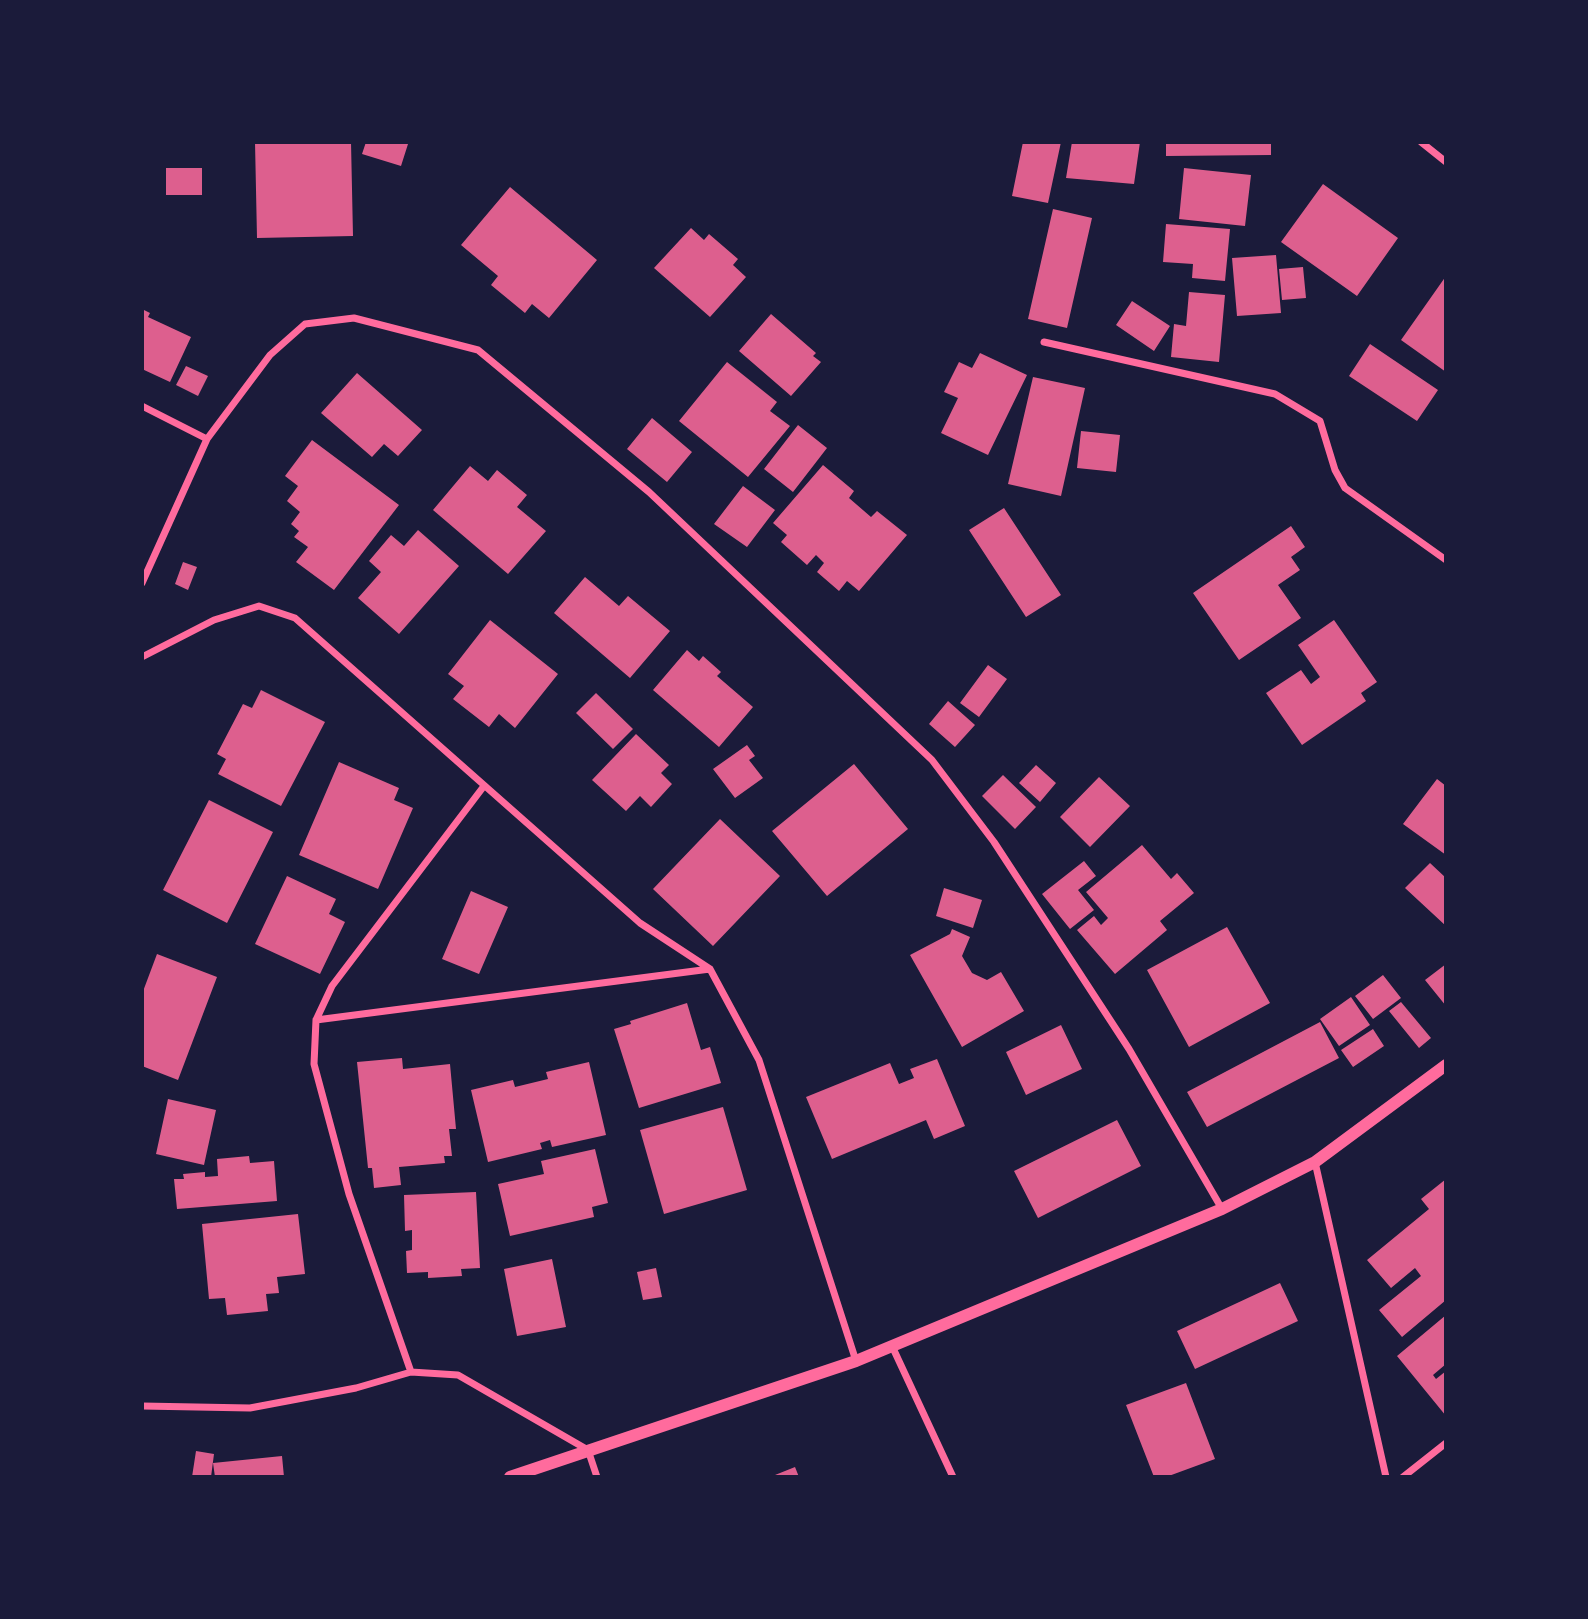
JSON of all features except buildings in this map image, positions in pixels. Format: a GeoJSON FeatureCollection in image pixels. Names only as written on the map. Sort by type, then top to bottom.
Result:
{"type":"FeatureCollection","features":[{"type":"Feature","properties":{"kind":"street"},"geometry":{"type":"LineString","coordinates":[[1421,142],[1446,162]]}},
{"type":"Feature","properties":{"kind":"street"},"geometry":{"type":"LineString","coordinates":[[142,583],[207,439],[270,355],[304,324],[354,318],[478,350],[649,492],[932,761],[994,842],[1129,1049],[1222,1209]]}},
{"type":"Feature","properties":{"kind":"street"},"geometry":{"type":"LineString","coordinates":[[1044,342],[1275,394],[1320,421],[1335,470],[1345,488],[1446,560]]}},
{"type":"Feature","properties":{"kind":"street"},"geometry":{"type":"LineString","coordinates":[[142,406],[207,439]]}},
{"type":"Feature","properties":{"kind":"street"},"geometry":{"type":"LineString","coordinates":[[142,657],[214,620],[259,606],[295,618],[640,923],[710,969],[759,1060],[856,1361]]}},
{"type":"Feature","properties":{"kind":"street"},"geometry":{"type":"LineString","coordinates":[[411,1371],[349,1194],[314,1064],[316,1020],[332,986],[484,786]]}},
{"type":"Feature","properties":{"kind":"street"},"geometry":{"type":"LineString","coordinates":[[316,1020],[710,969]]}},
{"type":"Feature","properties":{"kind":"street"},"geometry":{"type":"LineString","coordinates":[[510,1477],[856,1361],[1222,1209],[1315,1162],[1446,1065]]}},
{"type":"Feature","properties":{"kind":"street"},"geometry":{"type":"LineString","coordinates":[[1315,1162],[1386,1477]]}},
{"type":"Feature","properties":{"kind":"street"},"geometry":{"type":"LineString","coordinates":[[892,1346],[953,1477]]}},
{"type":"Feature","properties":{"kind":"street"},"geometry":{"type":"LineString","coordinates":[[142,1406],[250,1408],[356,1388],[411,1371],[458,1375],[588,1450],[597,1477]]}},
{"type":"Feature","properties":{"kind":"street"},"geometry":{"type":"LineString","coordinates":[[1403,1477],[1446,1443]]}}]}
